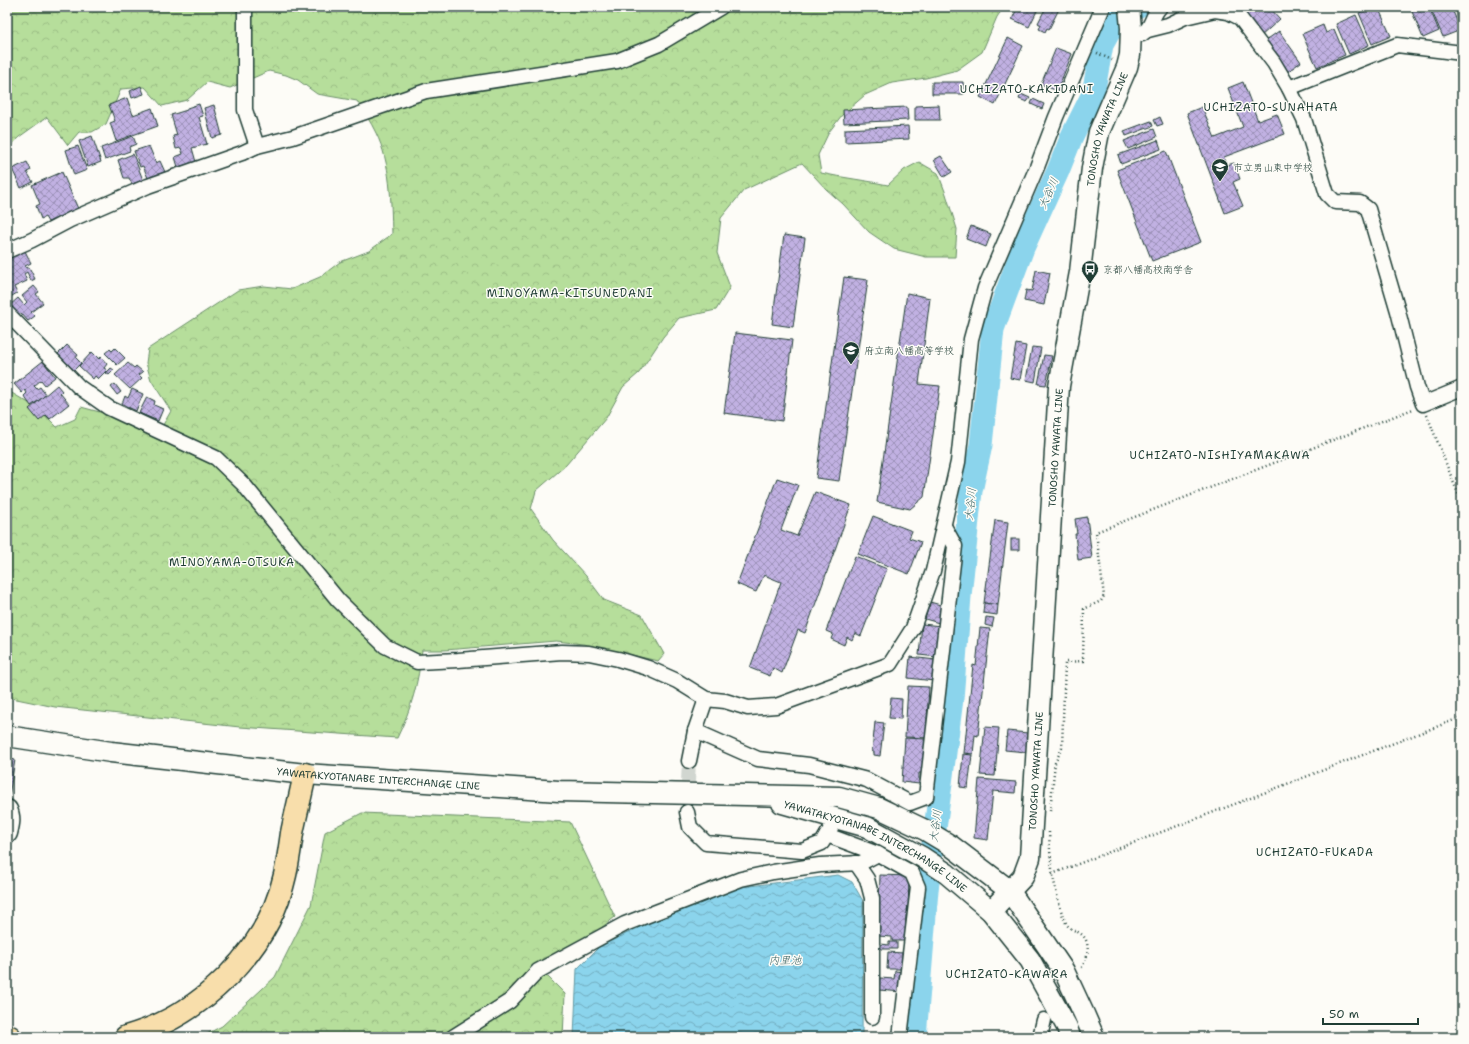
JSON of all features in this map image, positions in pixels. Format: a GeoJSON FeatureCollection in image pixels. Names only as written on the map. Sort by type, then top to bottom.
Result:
{"type":"FeatureCollection","features":[{"type":"Feature","properties":{"kind":"highway"},"geometry":{"type":"LineString","coordinates":[[126,1037],[166,1021],[190,1007],[231,973],[250,951],[265,926],[276,902],[285,876],[292,833],[305,774]]}},
{"type":"Feature","properties":{"kind":"highway"},"geometry":{"type":"LineString","coordinates":[[160,1037],[172,1032],[195,1018],[218,1001],[239,981],[259,958],[275,933],[287,906],[296,878],[304,834],[305,774]]}},
{"type":"Feature","properties":{"kind":"main road","name":"TONOSHO YAWATA LINE"},"geometry":{"type":"LineString","coordinates":[[991,911],[1009,890],[1023,877],[1030,858],[1059,386],[1080,272],[1092,168],[1099,132],[1127,68],[1137,34],[1129,7]]}},
{"type":"Feature","properties":{"kind":"main road","name":"YAWATAKYOTANABE INTERCHANGE LINE"},"geometry":{"type":"LineString","coordinates":[[7,736],[110,752],[305,774],[559,791],[840,797],[879,808],[924,830],[950,845],[1009,890]]}},
{"type":"Feature","properties":{"kind":"main road","name":"YAWATAKYOTANABE INTERCHANGE LINE"},"geometry":{"type":"LineString","coordinates":[[752,795],[831,826],[868,826],[922,857],[946,873],[991,911]]}},
{"type":"Feature","properties":{"kind":"main road"},"geometry":{"type":"LineString","coordinates":[[7,810],[9,814],[9,821],[7,833]]}},
{"type":"Feature","properties":{"kind":"main road"},"geometry":{"type":"LineString","coordinates":[[1009,890],[1064,971],[1094,1037]]}},
{"type":"Feature","properties":{"kind":"main road"},"geometry":{"type":"LineString","coordinates":[[991,911],[1030,960],[1064,1021],[1070,1037]]}},
{"type":"Feature","properties":{"kind":"street"},"geometry":{"type":"LineString","coordinates":[[245,7],[245,110],[257,146]]}},
{"type":"Feature","properties":{"kind":"street"},"geometry":{"type":"LineString","coordinates":[[7,251],[70,220],[148,186],[242,153],[257,146],[293,137],[426,91],[617,61],[659,44],[721,7]]}},
{"type":"Feature","properties":{"kind":"street"},"geometry":{"type":"LineString","coordinates":[[7,313],[79,386],[109,408],[216,458],[244,485],[338,600],[385,646],[417,662],[562,652],[589,653],[618,659],[648,668],[677,681],[706,699],[725,701],[748,708],[776,706],[890,664],[913,628],[933,571],[958,462],[971,339],[984,288],[1037,167],[1103,7]]}},
{"type":"Feature","properties":{"kind":"street"},"geometry":{"type":"LineString","coordinates":[[1137,34],[1160,7]]}},
{"type":"Feature","properties":{"kind":"street"},"geometry":{"type":"LineString","coordinates":[[1137,34],[1168,25],[1185,17],[1215,10],[1228,12],[1240,18],[1274,63],[1289,88],[1304,119],[1327,194],[1335,202],[1360,202],[1368,209],[1423,404],[1462,388]]}},
{"type":"Feature","properties":{"kind":"street"},"geometry":{"type":"LineString","coordinates":[[1289,88],[1397,45],[1462,53]]}},
{"type":"Feature","properties":{"kind":"street"},"geometry":{"type":"LineString","coordinates":[[695,731],[758,759],[809,765],[867,780],[910,803],[926,796],[955,546],[944,526]]}},
{"type":"Feature","properties":{"kind":"street"},"geometry":{"type":"LineString","coordinates":[[689,761],[695,731],[706,699]]}},
{"type":"Feature","properties":{"kind":"street"},"geometry":{"type":"LineString","coordinates":[[687,812],[690,827],[706,843],[802,851],[822,842],[831,826],[840,797]]}},
{"type":"Feature","properties":{"kind":"street"},"geometry":{"type":"LineString","coordinates":[[831,826],[912,873],[918,887],[900,1037]]}},
{"type":"Feature","properties":{"kind":"street"},"geometry":{"type":"LineString","coordinates":[[453,1037],[510,1000],[538,971],[625,924],[741,879],[773,872],[820,865],[861,863],[878,854]]}},
{"type":"Feature","properties":{"kind":"street"},"geometry":{"type":"LineString","coordinates":[[856,863],[866,879],[872,898],[872,1017]]}},
{"type":"Feature","properties":{"kind":"street"},"geometry":{"type":"LineString","coordinates":[[1040,1037],[1044,1020]]}},
{"type":"Feature","properties":{"kind":"path"},"geometry":{"type":"LineString","coordinates":[[1086,47],[1127,68]]}},
{"type":"Feature","properties":{"kind":"path"},"geometry":{"type":"LineString","coordinates":[[1050,814],[1055,763],[1062,748],[1065,662],[1083,661],[1084,609],[1101,601],[1104,596],[1096,532],[1403,414],[1423,404],[1462,504]]}},
{"type":"Feature","properties":{"kind":"path"},"geometry":{"type":"LineString","coordinates":[[1052,874],[1462,717]]}},
{"type":"Feature","properties":{"kind":"path"},"geometry":{"type":"LineString","coordinates":[[1049,828],[1052,874],[1066,924],[1082,933],[1086,942],[1088,957],[1081,969]]}},
{"type":"Feature","properties":{"kind":"green space"},"geometry":{"type":"Polygon","coordinates":[[[7,7],[1004,7],[997,17],[982,52],[957,70],[926,78],[892,83],[865,95],[842,115],[829,132],[818,155],[821,173],[888,185],[904,170],[919,162],[938,173],[957,229],[955,257],[926,257],[894,249],[869,232],[802,163],[744,190],[721,218],[717,253],[730,287],[716,310],[679,318],[663,337],[639,373],[623,387],[606,418],[566,465],[536,491],[531,509],[553,540],[586,576],[604,600],[642,615],[664,654],[658,661],[583,644],[556,641],[445,650],[422,650],[419,674],[414,695],[407,716],[397,738],[240,727],[55,707],[7,697],[7,392],[10,392],[39,409],[57,427],[75,419],[81,407],[107,414],[156,437],[171,411],[151,380],[146,363],[148,349],[238,290],[264,286],[292,289],[320,277],[340,262],[369,251],[392,234],[389,182],[385,157],[374,129],[357,101],[317,94],[298,80],[286,75],[269,71],[230,88],[207,82],[187,100],[162,106],[145,87],[121,89],[106,124],[92,132],[79,132],[68,145],[47,117],[19,137],[7,150],[7,7]]]}},
{"type":"Feature","properties":{"kind":"green space"},"geometry":{"type":"Polygon","coordinates":[[[362,813],[570,822],[615,917],[544,973],[565,994],[563,1037],[201,1037],[222,1026],[275,977],[311,905],[325,832],[362,813]]]}},
{"type":"Feature","properties":{"kind":"water","name":"内里池"},"geometry":{"type":"Polygon","coordinates":[[[838,875],[852,882],[863,901],[862,1037],[574,1037],[577,969],[599,947],[727,884],[750,886],[838,875]]]}},
{"type":"Feature","properties":{"kind":"building"},"geometry":{"type":"Polygon","coordinates":[[[1018,7],[1039,7],[1029,27],[1012,19],[1018,7]]]}},
{"type":"Feature","properties":{"kind":"building"},"geometry":{"type":"Polygon","coordinates":[[[1046,7],[1060,7],[1049,29],[1047,28],[1045,32],[1039,29],[1041,25],[1038,23],[1046,7]]]}},
{"type":"Feature","properties":{"kind":"building"},"geometry":{"type":"Polygon","coordinates":[[[1233,7],[1269,7],[1280,19],[1260,37],[1233,7]]]}},
{"type":"Feature","properties":{"kind":"building"},"geometry":{"type":"Polygon","coordinates":[[[1374,7],[1378,7],[1391,36],[1372,44],[1359,13],[1374,7]]]}},
{"type":"Feature","properties":{"kind":"building"},"geometry":{"type":"Polygon","coordinates":[[[1410,7],[1429,7],[1439,31],[1423,38],[1410,7]]]}},
{"type":"Feature","properties":{"kind":"building"},"geometry":{"type":"Polygon","coordinates":[[[1430,7],[1451,7],[1461,30],[1443,37],[1430,7]]]}},
{"type":"Feature","properties":{"kind":"building"},"geometry":{"type":"Polygon","coordinates":[[[1356,15],[1369,45],[1349,54],[1336,24],[1356,15]]]}},
{"type":"Feature","properties":{"kind":"building"},"geometry":{"type":"Polygon","coordinates":[[[1323,25],[1326,33],[1334,29],[1345,55],[1317,67],[1302,34],[1323,25]]]}},
{"type":"Feature","properties":{"kind":"building"},"geometry":{"type":"Polygon","coordinates":[[[1279,31],[1301,62],[1287,72],[1265,41],[1279,31]]]}},
{"type":"Feature","properties":{"kind":"building"},"geometry":{"type":"Polygon","coordinates":[[[1008,38],[1023,46],[995,105],[980,97],[1008,38]]]}},
{"type":"Feature","properties":{"kind":"building"},"geometry":{"type":"Polygon","coordinates":[[[1056,48],[1072,54],[1057,91],[1041,84],[1056,48]]]}},
{"type":"Feature","properties":{"kind":"building"},"geometry":{"type":"Polygon","coordinates":[[[932,82],[963,82],[964,94],[932,94],[932,82]]]}},
{"type":"Feature","properties":{"kind":"building"},"geometry":{"type":"Polygon","coordinates":[[[1243,82],[1258,121],[1277,114],[1285,134],[1224,157],[1227,165],[1234,163],[1240,179],[1233,182],[1243,206],[1225,213],[1187,113],[1202,107],[1215,138],[1243,127],[1228,88],[1243,82]]]}},
{"type":"Feature","properties":{"kind":"building"},"geometry":{"type":"Polygon","coordinates":[[[141,86],[144,94],[132,98],[130,91],[141,86]]]}},
{"type":"Feature","properties":{"kind":"building"},"geometry":{"type":"Polygon","coordinates":[[[1021,94],[1030,98],[1027,102],[1019,99],[1021,94]]]}},
{"type":"Feature","properties":{"kind":"building"},"geometry":{"type":"Polygon","coordinates":[[[127,98],[133,115],[152,108],[158,126],[116,141],[110,123],[115,121],[109,105],[127,98]]]}},
{"type":"Feature","properties":{"kind":"building"},"geometry":{"type":"Polygon","coordinates":[[[1033,99],[1044,104],[1042,109],[1031,104],[1033,99]]]}},
{"type":"Feature","properties":{"kind":"building"},"geometry":{"type":"Polygon","coordinates":[[[199,104],[203,116],[199,117],[207,144],[192,148],[196,162],[178,167],[175,157],[183,154],[181,148],[176,149],[173,136],[177,135],[171,115],[199,104]]]}},
{"type":"Feature","properties":{"kind":"building"},"geometry":{"type":"Polygon","coordinates":[[[214,105],[222,135],[212,138],[204,108],[214,105]]]}},
{"type":"Feature","properties":{"kind":"building"},"geometry":{"type":"Polygon","coordinates":[[[939,105],[940,120],[915,120],[915,106],[939,105]]]}},
{"type":"Feature","properties":{"kind":"building"},"geometry":{"type":"Polygon","coordinates":[[[907,107],[908,120],[844,123],[843,110],[907,107]]]}},
{"type":"Feature","properties":{"kind":"building"},"geometry":{"type":"Polygon","coordinates":[[[1160,117],[1163,124],[1157,126],[1154,120],[1160,117]]]}},
{"type":"Feature","properties":{"kind":"building"},"geometry":{"type":"Polygon","coordinates":[[[1151,121],[1153,126],[1126,136],[1124,131],[1151,121]]]}},
{"type":"Feature","properties":{"kind":"building"},"geometry":{"type":"Polygon","coordinates":[[[908,126],[909,139],[845,142],[845,129],[908,126]]]}},
{"type":"Feature","properties":{"kind":"building"},"geometry":{"type":"Polygon","coordinates":[[[1154,129],[1157,137],[1128,149],[1124,141],[1154,129]]]}},
{"type":"Feature","properties":{"kind":"building"},"geometry":{"type":"Polygon","coordinates":[[[92,136],[101,162],[88,167],[79,141],[92,136]]]}},
{"type":"Feature","properties":{"kind":"building"},"geometry":{"type":"Polygon","coordinates":[[[133,136],[136,144],[129,147],[130,151],[105,160],[101,148],[133,136]]]}},
{"type":"Feature","properties":{"kind":"building"},"geometry":{"type":"Polygon","coordinates":[[[1158,140],[1161,149],[1121,164],[1118,155],[1158,140]]]}},
{"type":"Feature","properties":{"kind":"building"},"geometry":{"type":"Polygon","coordinates":[[[78,146],[87,170],[74,175],[66,150],[78,146]]]}},
{"type":"Feature","properties":{"kind":"building"},"geometry":{"type":"Polygon","coordinates":[[[149,146],[156,163],[160,161],[165,172],[148,178],[143,166],[140,167],[134,151],[149,146]]]}},
{"type":"Feature","properties":{"kind":"building"},"geometry":{"type":"Polygon","coordinates":[[[1166,151],[1201,242],[1152,261],[1117,170],[1166,151]]]}},
{"type":"Feature","properties":{"kind":"building"},"geometry":{"type":"Polygon","coordinates":[[[133,154],[143,180],[132,184],[129,178],[124,178],[118,160],[133,154]]]}},
{"type":"Feature","properties":{"kind":"building"},"geometry":{"type":"Polygon","coordinates":[[[941,156],[952,172],[944,177],[934,160],[941,156]]]}},
{"type":"Feature","properties":{"kind":"building"},"geometry":{"type":"Polygon","coordinates":[[[27,162],[31,170],[27,172],[33,182],[21,188],[12,169],[27,162]]]}},
{"type":"Feature","properties":{"kind":"building"},"geometry":{"type":"Polygon","coordinates":[[[62,172],[79,211],[69,213],[48,222],[45,217],[41,219],[36,206],[40,204],[32,185],[62,172]]]}},
{"type":"Feature","properties":{"kind":"building"},"geometry":{"type":"Polygon","coordinates":[[[971,226],[991,234],[986,247],[966,239],[971,226]]]}},
{"type":"Feature","properties":{"kind":"building"},"geometry":{"type":"Polygon","coordinates":[[[784,235],[805,238],[793,327],[772,324],[784,235]]]}},
{"type":"Feature","properties":{"kind":"building"},"geometry":{"type":"Polygon","coordinates":[[[24,249],[31,263],[25,266],[26,268],[29,267],[35,279],[31,281],[27,272],[24,274],[27,281],[14,287],[17,293],[7,299],[7,258],[24,249]]]}},
{"type":"Feature","properties":{"kind":"building"},"geometry":{"type":"Polygon","coordinates":[[[1036,270],[1050,273],[1044,305],[1024,301],[1026,290],[1032,291],[1036,270]]]}},
{"type":"Feature","properties":{"kind":"building"},"geometry":{"type":"Polygon","coordinates":[[[844,277],[868,280],[839,481],[816,478],[844,277]]]}},
{"type":"Feature","properties":{"kind":"building"},"geometry":{"type":"Polygon","coordinates":[[[34,286],[39,292],[36,294],[43,303],[31,312],[35,316],[28,321],[21,313],[17,316],[9,306],[18,298],[24,305],[27,302],[22,296],[34,286]]]}},
{"type":"Feature","properties":{"kind":"building"},"geometry":{"type":"Polygon","coordinates":[[[907,293],[930,298],[919,384],[940,386],[924,497],[910,509],[877,502],[907,293]]]}},
{"type":"Feature","properties":{"kind":"building"},"geometry":{"type":"Polygon","coordinates":[[[735,333],[792,340],[782,421],[724,413],[735,333]]]}},
{"type":"Feature","properties":{"kind":"building"},"geometry":{"type":"Polygon","coordinates":[[[1016,344],[1026,346],[1020,380],[1010,378],[1016,344]]]}},
{"type":"Feature","properties":{"kind":"building"},"geometry":{"type":"Polygon","coordinates":[[[67,345],[78,355],[76,358],[81,363],[71,373],[67,369],[70,366],[58,354],[67,345]]]}},
{"type":"Feature","properties":{"kind":"building"},"geometry":{"type":"Polygon","coordinates":[[[1032,347],[1041,348],[1035,382],[1026,380],[1032,347]]]}},
{"type":"Feature","properties":{"kind":"building"},"geometry":{"type":"Polygon","coordinates":[[[115,348],[125,358],[117,365],[105,353],[110,349],[112,351],[115,348]]]}},
{"type":"Feature","properties":{"kind":"building"},"geometry":{"type":"Polygon","coordinates":[[[92,352],[99,359],[101,357],[107,364],[104,368],[107,370],[98,379],[95,376],[93,379],[79,366],[92,352]]]}},
{"type":"Feature","properties":{"kind":"building"},"geometry":{"type":"Polygon","coordinates":[[[1044,355],[1052,356],[1046,385],[1038,384],[1044,355]]]}},
{"type":"Feature","properties":{"kind":"building"},"geometry":{"type":"Polygon","coordinates":[[[43,361],[55,377],[45,385],[41,380],[34,386],[37,389],[40,387],[46,395],[31,406],[24,396],[27,393],[25,390],[22,393],[14,384],[43,361]]]}},
{"type":"Feature","properties":{"kind":"building"},"geometry":{"type":"Polygon","coordinates":[[[128,363],[134,368],[136,366],[143,372],[139,375],[142,378],[130,389],[115,375],[128,363]]]}},
{"type":"Feature","properties":{"kind":"building"},"geometry":{"type":"Polygon","coordinates":[[[111,368],[114,370],[109,375],[106,373],[111,368]]]}},
{"type":"Feature","properties":{"kind":"building"},"geometry":{"type":"Polygon","coordinates":[[[115,384],[121,392],[117,395],[111,387],[115,384]]]}},
{"type":"Feature","properties":{"kind":"building"},"geometry":{"type":"Polygon","coordinates":[[[57,385],[62,391],[60,393],[69,404],[50,419],[46,415],[39,421],[29,409],[57,385]]]}},
{"type":"Feature","properties":{"kind":"building"},"geometry":{"type":"Polygon","coordinates":[[[132,389],[143,394],[136,411],[122,404],[125,396],[128,398],[132,389]]]}},
{"type":"Feature","properties":{"kind":"building"},"geometry":{"type":"Polygon","coordinates":[[[147,397],[155,401],[154,405],[163,409],[158,421],[139,413],[147,397]]]}},
{"type":"Feature","properties":{"kind":"building"},"geometry":{"type":"Polygon","coordinates":[[[777,478],[798,485],[781,530],[797,536],[815,492],[851,505],[805,633],[798,630],[782,673],[773,668],[770,676],[750,668],[781,582],[764,575],[756,592],[737,584],[777,478]]]}},
{"type":"Feature","properties":{"kind":"building"},"geometry":{"type":"Polygon","coordinates":[[[873,516],[912,531],[909,538],[921,542],[909,574],[858,554],[873,516]]]}},
{"type":"Feature","properties":{"kind":"building"},"geometry":{"type":"Polygon","coordinates":[[[1087,517],[1092,558],[1078,560],[1075,519],[1087,517]]]}},
{"type":"Feature","properties":{"kind":"building"},"geometry":{"type":"Polygon","coordinates":[[[995,520],[1008,522],[998,605],[984,603],[995,520]]]}},
{"type":"Feature","properties":{"kind":"building"},"geometry":{"type":"Polygon","coordinates":[[[1011,539],[1019,539],[1019,550],[1011,550],[1011,539]]]}},
{"type":"Feature","properties":{"kind":"building"},"geometry":{"type":"Polygon","coordinates":[[[855,556],[887,569],[861,636],[855,633],[852,640],[847,637],[844,645],[831,639],[833,634],[826,631],[855,556]]]}},
{"type":"Feature","properties":{"kind":"building"},"geometry":{"type":"Polygon","coordinates":[[[930,602],[944,606],[939,623],[925,619],[930,602]]]}},
{"type":"Feature","properties":{"kind":"building"},"geometry":{"type":"Polygon","coordinates":[[[984,603],[998,605],[997,615],[983,613],[984,603]]]}},
{"type":"Feature","properties":{"kind":"building"},"geometry":{"type":"Polygon","coordinates":[[[986,617],[994,618],[992,627],[985,625],[986,617]]]}},
{"type":"Feature","properties":{"kind":"building"},"geometry":{"type":"Polygon","coordinates":[[[922,624],[941,626],[937,657],[919,655],[922,624]]]}},
{"type":"Feature","properties":{"kind":"building"},"geometry":{"type":"Polygon","coordinates":[[[980,628],[990,629],[978,736],[975,735],[973,754],[964,753],[973,665],[976,666],[980,628]]]}},
{"type":"Feature","properties":{"kind":"building"},"geometry":{"type":"Polygon","coordinates":[[[910,657],[936,660],[934,681],[908,678],[910,657]]]}},
{"type":"Feature","properties":{"kind":"building"},"geometry":{"type":"Polygon","coordinates":[[[908,686],[929,687],[926,735],[929,738],[905,737],[908,686]]]}},
{"type":"Feature","properties":{"kind":"building"},"geometry":{"type":"Polygon","coordinates":[[[891,698],[902,699],[901,719],[889,718],[891,698]]]}},
{"type":"Feature","properties":{"kind":"building"},"geometry":{"type":"Polygon","coordinates":[[[875,722],[884,723],[880,756],[874,755],[874,752],[872,752],[875,722]]]}},
{"type":"Feature","properties":{"kind":"building"},"geometry":{"type":"Polygon","coordinates":[[[985,727],[999,728],[995,776],[980,775],[985,727]]]}},
{"type":"Feature","properties":{"kind":"building"},"geometry":{"type":"Polygon","coordinates":[[[1007,731],[1028,733],[1026,752],[1005,750],[1007,731]]]}},
{"type":"Feature","properties":{"kind":"building"},"geometry":{"type":"Polygon","coordinates":[[[905,738],[926,739],[924,773],[919,773],[919,784],[902,782],[905,738]]]}},
{"type":"Feature","properties":{"kind":"building"},"geometry":{"type":"Polygon","coordinates":[[[963,754],[972,755],[968,788],[960,787],[963,754]]]}},
{"type":"Feature","properties":{"kind":"building"},"geometry":{"type":"Polygon","coordinates":[[[7,758],[15,760],[9,796],[7,796],[7,758]]]}},
{"type":"Feature","properties":{"kind":"building"},"geometry":{"type":"Polygon","coordinates":[[[979,779],[1016,782],[1015,793],[993,791],[988,840],[974,838],[979,779]]]}},
{"type":"Feature","properties":{"kind":"building"},"geometry":{"type":"Polygon","coordinates":[[[880,875],[909,876],[908,915],[906,915],[905,941],[892,941],[892,937],[878,936],[880,875]]]}},
{"type":"Feature","properties":{"kind":"building"},"geometry":{"type":"Polygon","coordinates":[[[889,942],[897,942],[897,949],[881,949],[881,944],[889,945],[889,942]]]}},
{"type":"Feature","properties":{"kind":"building"},"geometry":{"type":"Polygon","coordinates":[[[888,952],[903,953],[902,969],[887,969],[888,952]]]}},
{"type":"Feature","properties":{"kind":"building"},"geometry":{"type":"Polygon","coordinates":[[[895,971],[903,972],[902,992],[879,990],[880,978],[894,979],[895,971]]]}},
{"type":"Feature","properties":{"kind":"waterway","name":"大谷川"},"geometry":{"type":"LineString","coordinates":[[915,1037],[927,890],[952,699],[960,596],[971,491],[981,445],[993,329],[1023,248],[1058,171],[1072,136],[1093,94],[1102,45],[1116,20],[1137,7]]}},
{"type":"Feature","properties":{"kind":"tunnel"},"geometry":{"type":"LineString","coordinates":[[687,803],[689,761]]}},
{"type":"Feature","properties":{"kind":"place","name":"市立男山東中学校"},"geometry":{"type":"Point","coordinates":[1220,182]}},
{"type":"Feature","properties":{"kind":"place","name":"京都八幡高校南学舎"},"geometry":{"type":"Point","coordinates":[1090,284]}},
{"type":"Feature","properties":{"kind":"place","name":"府立南八幡高等学校"},"geometry":{"type":"Point","coordinates":[851,365]}},
{"type":"Feature","properties":{"kind":"district","name":"UCHIZATO-KAKIDANI"},"geometry":{"type":"Point","coordinates":[1027,89]}},
{"type":"Feature","properties":{"kind":"district","name":"UCHIZATO-SUNAHATA"},"geometry":{"type":"Point","coordinates":[1271,107]}},
{"type":"Feature","properties":{"kind":"district","name":"MINOYAMA-KITSUNEDANI"},"geometry":{"type":"Point","coordinates":[570,293]}},
{"type":"Feature","properties":{"kind":"district","name":"UCHIZATO-NISHIYAMAKAWA"},"geometry":{"type":"Point","coordinates":[1220,455]}},
{"type":"Feature","properties":{"kind":"district","name":"MINOYAMA-OTSUKA"},"geometry":{"type":"Point","coordinates":[232,562]}},
{"type":"Feature","properties":{"kind":"district","name":"UCHIZATO-FUKADA"},"geometry":{"type":"Point","coordinates":[1315,852]}},
{"type":"Feature","properties":{"kind":"district","name":"UCHIZATO-KAWARA"},"geometry":{"type":"Point","coordinates":[1007,974]}}]}
